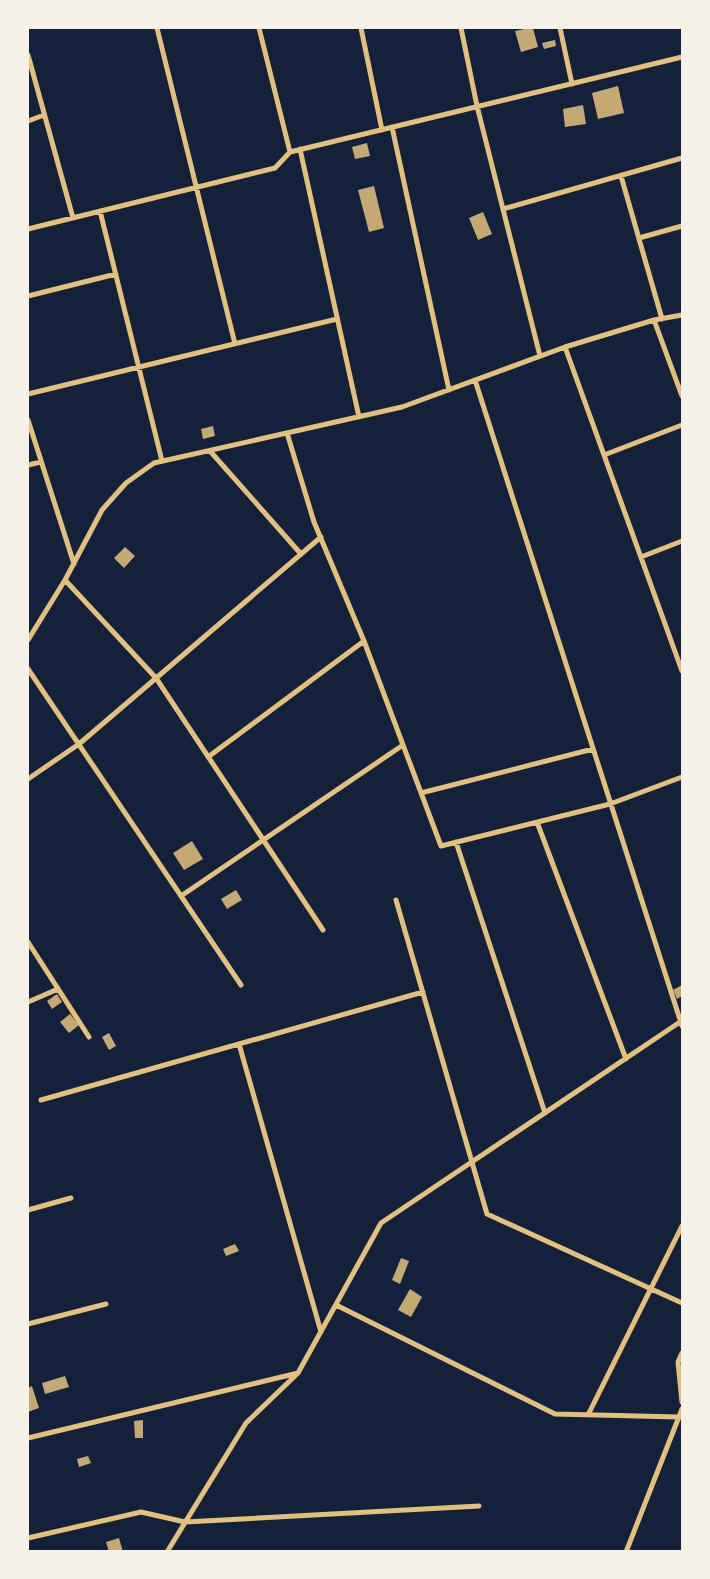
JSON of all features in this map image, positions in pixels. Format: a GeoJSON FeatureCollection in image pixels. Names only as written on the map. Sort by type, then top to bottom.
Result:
{"type":"FeatureCollection","features":[{"type":"Feature","properties":{"kind":"street"},"geometry":{"type":"LineString","coordinates":[[157,28],[235,344]]}},
{"type":"Feature","properties":{"kind":"street"},"geometry":{"type":"LineString","coordinates":[[258,28],[290,152]]}},
{"type":"Feature","properties":{"kind":"street"},"geometry":{"type":"LineString","coordinates":[[361,28],[382,130]]}},
{"type":"Feature","properties":{"kind":"street"},"geometry":{"type":"LineString","coordinates":[[461,28],[478,106],[540,356]]}},
{"type":"Feature","properties":{"kind":"street"},"geometry":{"type":"LineString","coordinates":[[560,28],[572,84]]}},
{"type":"Feature","properties":{"kind":"street"},"geometry":{"type":"LineString","coordinates":[[28,55],[73,218]]}},
{"type":"Feature","properties":{"kind":"street"},"geometry":{"type":"LineString","coordinates":[[28,229],[275,168],[290,152],[300,149],[682,57]]}},
{"type":"Feature","properties":{"kind":"street"},"geometry":{"type":"LineString","coordinates":[[28,121],[44,115]]}},
{"type":"Feature","properties":{"kind":"street"},"geometry":{"type":"LineString","coordinates":[[392,127],[448,390]]}},
{"type":"Feature","properties":{"kind":"street"},"geometry":{"type":"LineString","coordinates":[[300,149],[359,416]]}},
{"type":"Feature","properties":{"kind":"street"},"geometry":{"type":"LineString","coordinates":[[503,209],[682,158]]}},
{"type":"Feature","properties":{"kind":"street"},"geometry":{"type":"LineString","coordinates":[[621,176],[662,319]]}},
{"type":"Feature","properties":{"kind":"street"},"geometry":{"type":"LineString","coordinates":[[100,211],[162,462]]}},
{"type":"Feature","properties":{"kind":"street"},"geometry":{"type":"LineString","coordinates":[[639,238],[682,226]]}},
{"type":"Feature","properties":{"kind":"street"},"geometry":{"type":"LineString","coordinates":[[28,296],[116,274]]}},
{"type":"Feature","properties":{"kind":"street"},"geometry":{"type":"LineString","coordinates":[[28,640],[65,580],[102,510],[126,483],[154,463],[402,407],[565,347],[654,320],[682,315]]}},
{"type":"Feature","properties":{"kind":"street"},"geometry":{"type":"LineString","coordinates":[[28,394],[338,319]]}},
{"type":"Feature","properties":{"kind":"street"},"geometry":{"type":"LineString","coordinates":[[654,320],[682,396]]}},
{"type":"Feature","properties":{"kind":"street"},"geometry":{"type":"LineString","coordinates":[[565,347],[682,671]]}},
{"type":"Feature","properties":{"kind":"street"},"geometry":{"type":"LineString","coordinates":[[168,1552],[246,1423],[298,1373],[381,1223],[681,1024],[476,380]]}},
{"type":"Feature","properties":{"kind":"street"},"geometry":{"type":"LineString","coordinates":[[28,420],[74,564]]}},
{"type":"Feature","properties":{"kind":"street"},"geometry":{"type":"LineString","coordinates":[[604,456],[682,425]]}},
{"type":"Feature","properties":{"kind":"street"},"geometry":{"type":"LineString","coordinates":[[287,433],[314,522],[364,641],[441,846],[610,804],[682,777]]}},
{"type":"Feature","properties":{"kind":"street"},"geometry":{"type":"LineString","coordinates":[[210,451],[301,554]]}},
{"type":"Feature","properties":{"kind":"street"},"geometry":{"type":"LineString","coordinates":[[28,465],[41,462]]}},
{"type":"Feature","properties":{"kind":"street"},"geometry":{"type":"LineString","coordinates":[[28,779],[79,744],[320,538]]}},
{"type":"Feature","properties":{"kind":"street"},"geometry":{"type":"LineString","coordinates":[[641,557],[682,541]]}},
{"type":"Feature","properties":{"kind":"street"},"geometry":{"type":"LineString","coordinates":[[65,580],[156,678],[323,930]]}},
{"type":"Feature","properties":{"kind":"street"},"geometry":{"type":"LineString","coordinates":[[208,756],[364,641]]}},
{"type":"Feature","properties":{"kind":"street"},"geometry":{"type":"LineString","coordinates":[[28,668],[241,985]]}},
{"type":"Feature","properties":{"kind":"street"},"geometry":{"type":"LineString","coordinates":[[181,896],[403,745]]}},
{"type":"Feature","properties":{"kind":"street"},"geometry":{"type":"LineString","coordinates":[[421,793],[593,749]]}},
{"type":"Feature","properties":{"kind":"street"},"geometry":{"type":"LineString","coordinates":[[537,822],[626,1059]]}},
{"type":"Feature","properties":{"kind":"street"},"geometry":{"type":"LineString","coordinates":[[456,842],[545,1113]]}},
{"type":"Feature","properties":{"kind":"street"},"geometry":{"type":"LineString","coordinates":[[396,900],[487,1214],[682,1303]]}},
{"type":"Feature","properties":{"kind":"street"},"geometry":{"type":"LineString","coordinates":[[28,942],[89,1037]]}},
{"type":"Feature","properties":{"kind":"street"},"geometry":{"type":"LineString","coordinates":[[28,1002],[58,990]]}},
{"type":"Feature","properties":{"kind":"street"},"geometry":{"type":"LineString","coordinates":[[41,1100],[423,992]]}},
{"type":"Feature","properties":{"kind":"street"},"geometry":{"type":"LineString","coordinates":[[239,1044],[321,1332]]}},
{"type":"Feature","properties":{"kind":"street"},"geometry":{"type":"LineString","coordinates":[[28,1210],[72,1198]]}},
{"type":"Feature","properties":{"kind":"street"},"geometry":{"type":"LineString","coordinates":[[588,1415],[682,1226]]}},
{"type":"Feature","properties":{"kind":"street"},"geometry":{"type":"LineString","coordinates":[[28,1324],[106,1304]]}},
{"type":"Feature","properties":{"kind":"street"},"geometry":{"type":"LineString","coordinates":[[336,1305],[555,1414],[679,1417]]}},
{"type":"Feature","properties":{"kind":"street"},"geometry":{"type":"LineString","coordinates":[[682,1353],[678,1362],[682,1402]]}},
{"type":"Feature","properties":{"kind":"street"},"geometry":{"type":"LineString","coordinates":[[28,1438],[298,1373]]}},
{"type":"Feature","properties":{"kind":"street"},"geometry":{"type":"LineString","coordinates":[[626,1552],[682,1409]]}},
{"type":"Feature","properties":{"kind":"street"},"geometry":{"type":"LineString","coordinates":[[28,1538],[141,1512],[185,1522],[479,1506]]}},
{"type":"Feature","properties":{"kind":"building"},"geometry":{"type":"Polygon","coordinates":[[[533,28],[538,47],[521,52],[515,31],[533,28]]]}},
{"type":"Feature","properties":{"kind":"building"},"geometry":{"type":"Polygon","coordinates":[[[555,40],[556,46],[544,49],[542,43],[555,40]]]}},
{"type":"Feature","properties":{"kind":"building"},"geometry":{"type":"Polygon","coordinates":[[[618,86],[624,113],[598,119],[592,93],[618,86]]]}},
{"type":"Feature","properties":{"kind":"building"},"geometry":{"type":"Polygon","coordinates":[[[583,105],[586,124],[565,127],[563,109],[583,105]]]}},
{"type":"Feature","properties":{"kind":"building"},"geometry":{"type":"Polygon","coordinates":[[[367,143],[370,156],[355,159],[352,147],[367,143]]]}},
{"type":"Feature","properties":{"kind":"building"},"geometry":{"type":"Polygon","coordinates":[[[374,186],[384,228],[369,232],[358,190],[374,186]]]}},
{"type":"Feature","properties":{"kind":"building"},"geometry":{"type":"Polygon","coordinates":[[[483,212],[492,234],[478,240],[469,218],[483,212]]]}},
{"type":"Feature","properties":{"kind":"building"},"geometry":{"type":"Polygon","coordinates":[[[213,426],[215,436],[203,439],[201,429],[213,426]]]}},
{"type":"Feature","properties":{"kind":"building"},"geometry":{"type":"Polygon","coordinates":[[[125,547],[135,556],[124,568],[114,558],[125,547]]]}},
{"type":"Feature","properties":{"kind":"building"},"geometry":{"type":"Polygon","coordinates":[[[192,841],[203,859],[184,870],[173,853],[192,841]]]}},
{"type":"Feature","properties":{"kind":"building"},"geometry":{"type":"Polygon","coordinates":[[[236,890],[242,900],[227,909],[221,899],[236,890]]]}},
{"type":"Feature","properties":{"kind":"building"},"geometry":{"type":"Polygon","coordinates":[[[682,985],[682,996],[677,999],[673,990],[682,985]]]}},
{"type":"Feature","properties":{"kind":"building"},"geometry":{"type":"Polygon","coordinates":[[[57,994],[62,1002],[52,1009],[47,1001],[57,994]]]}},
{"type":"Feature","properties":{"kind":"building"},"geometry":{"type":"Polygon","coordinates":[[[70,1014],[79,1025],[69,1033],[60,1022],[70,1014]]]}},
{"type":"Feature","properties":{"kind":"building"},"geometry":{"type":"Polygon","coordinates":[[[109,1033],[116,1046],[109,1050],[102,1037],[109,1033]]]}},
{"type":"Feature","properties":{"kind":"building"},"geometry":{"type":"Polygon","coordinates":[[[235,1244],[239,1251],[226,1256],[223,1249],[235,1244]]]}},
{"type":"Feature","properties":{"kind":"building"},"geometry":{"type":"Polygon","coordinates":[[[401,1258],[409,1261],[400,1284],[392,1280],[401,1258]]]}},
{"type":"Feature","properties":{"kind":"building"},"geometry":{"type":"Polygon","coordinates":[[[410,1289],[422,1297],[411,1317],[398,1310],[410,1289]]]}},
{"type":"Feature","properties":{"kind":"building"},"geometry":{"type":"Polygon","coordinates":[[[65,1376],[69,1387],[45,1394],[42,1383],[65,1376]]]}},
{"type":"Feature","properties":{"kind":"building"},"geometry":{"type":"Polygon","coordinates":[[[32,1386],[39,1408],[28,1412],[28,1388],[32,1386]]]}},
{"type":"Feature","properties":{"kind":"building"},"geometry":{"type":"Polygon","coordinates":[[[143,1420],[143,1438],[135,1438],[134,1421],[143,1420]]]}},
{"type":"Feature","properties":{"kind":"building"},"geometry":{"type":"Polygon","coordinates":[[[88,1456],[91,1463],[79,1467],[77,1459],[88,1456]]]}},
{"type":"Feature","properties":{"kind":"building"},"geometry":{"type":"Polygon","coordinates":[[[119,1538],[123,1552],[109,1552],[106,1542],[119,1538]]]}}]}
